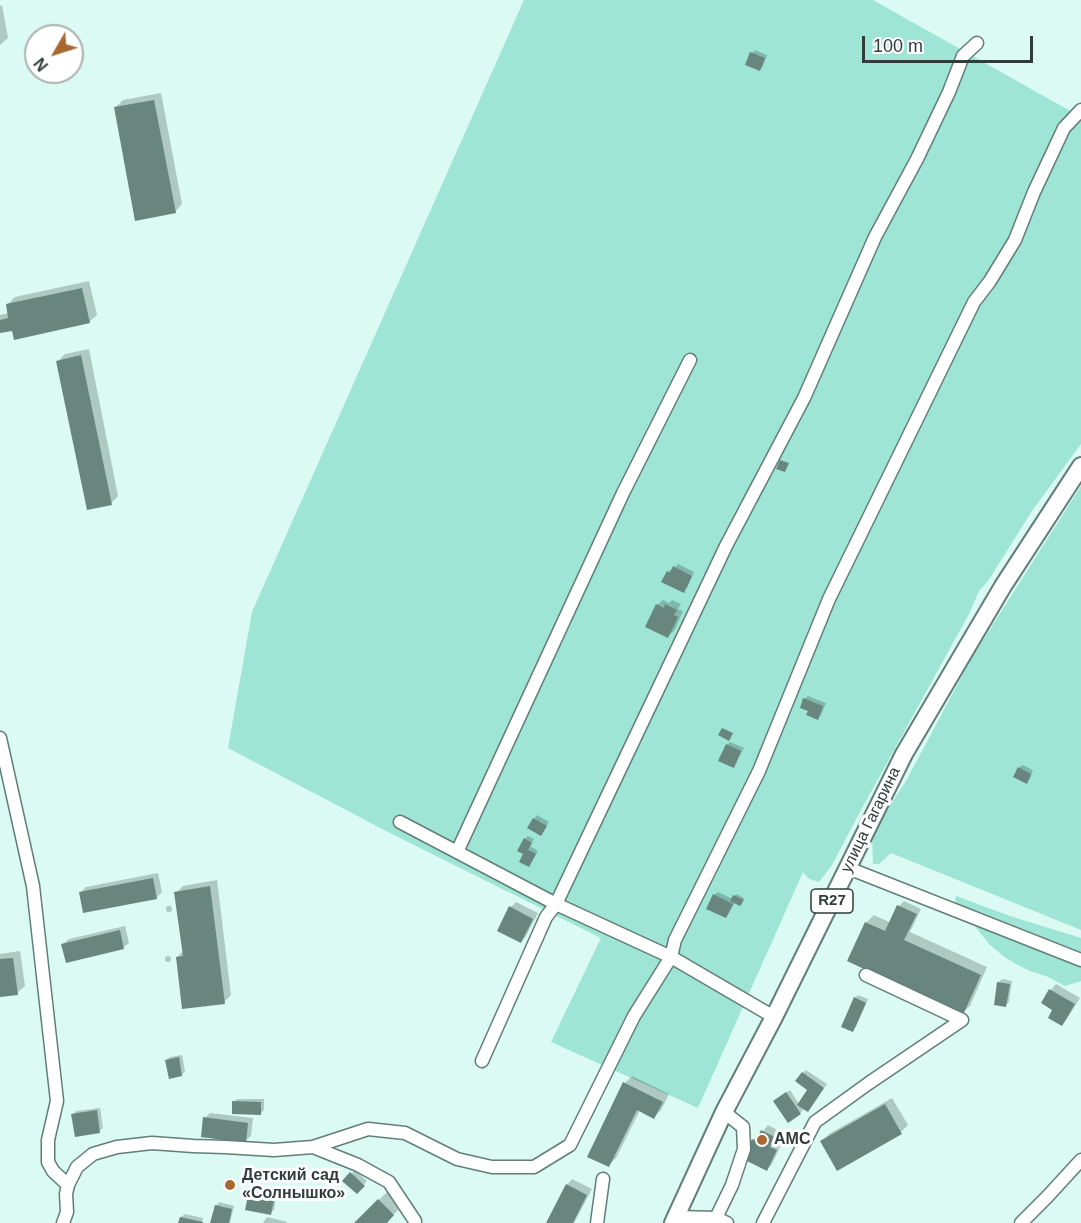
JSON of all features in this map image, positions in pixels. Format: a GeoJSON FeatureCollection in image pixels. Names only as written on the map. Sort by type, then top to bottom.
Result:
{"type":"FeatureCollection","features":[{"type":"Feature","properties":{"kind":"main road","name":"улица Гагарина"},"geometry":{"type":"LineString","coordinates":[[675,1220],[724,1112],[774,1017],[904,754],[1003,586],[1081,466]]}},
{"type":"Feature","properties":{"kind":"street"},"geometry":{"type":"LineString","coordinates":[[482,1061],[546,917],[556,904],[726,546],[804,398],[875,237],[917,159],[949,92],[963,56],[977,43]]}},
{"type":"Feature","properties":{"kind":"street"},"geometry":{"type":"LineString","coordinates":[[63,1223],[67,1212],[68,1185],[76,1167],[93,1154],[117,1147],[152,1143],[274,1150],[313,1147],[368,1129],[405,1133],[457,1159],[492,1167],[534,1167],[570,1145],[634,1016],[671,957],[675,940],[759,771],[829,599],[974,302],[1015,240],[1034,192],[1064,128],[1081,110]]}},
{"type":"Feature","properties":{"kind":"street"},"geometry":{"type":"LineString","coordinates":[[457,852],[623,493],[690,360]]}},
{"type":"Feature","properties":{"kind":"street"},"geometry":{"type":"LineString","coordinates":[[0,738],[33,886],[44,977],[57,1101],[48,1140],[48,1162],[53,1172],[68,1185]]}},
{"type":"Feature","properties":{"kind":"street"},"geometry":{"type":"LineString","coordinates":[[400,822],[556,904],[671,957],[774,1017]]}},
{"type":"Feature","properties":{"kind":"street"},"geometry":{"type":"LineString","coordinates":[[848,868],[1081,960]]}},
{"type":"Feature","properties":{"kind":"street"},"geometry":{"type":"LineString","coordinates":[[763,1223],[815,1122],[962,1020],[866,975]]}},
{"type":"Feature","properties":{"kind":"street"},"geometry":{"type":"LineString","coordinates":[[675,1220],[721,1220],[744,1149],[743,1127],[724,1112]]}},
{"type":"Feature","properties":{"kind":"street"},"geometry":{"type":"LineString","coordinates":[[313,1147],[358,1165],[389,1182],[415,1222]]}},
{"type":"Feature","properties":{"kind":"street"},"geometry":{"type":"LineString","coordinates":[[1021,1223],[1081,1160]]}},
{"type":"Feature","properties":{"kind":"street"},"geometry":{"type":"LineString","coordinates":[[597,1223],[603,1179]]}},
{"type":"Feature","properties":{"kind":"green space"},"geometry":{"type":"Polygon","coordinates":[[[524,0],[873,0],[1081,117],[1081,444],[1032,511],[988,581],[979,591],[969,614],[832,865],[819,882],[809,879],[803,872],[698,1108],[551,1042],[601,938],[390,833],[228,748],[252,612],[524,0]]]}},
{"type":"Feature","properties":{"kind":"green space"},"geometry":{"type":"Polygon","coordinates":[[[1081,486],[1081,930],[891,853],[879,864],[873,864],[872,833],[906,781],[971,659],[1081,486]]]}},
{"type":"Feature","properties":{"kind":"green space"},"geometry":{"type":"Polygon","coordinates":[[[956,896],[1081,938],[1081,981],[1065,986],[1003,956],[989,944],[955,901],[956,896]]]}},
{"type":"Feature","properties":{"kind":"building"},"geometry":{"type":"Polygon","coordinates":[[[750,52],[765,58],[760,71],[745,65],[750,52]]]}},
{"type":"Feature","properties":{"kind":"building"},"geometry":{"type":"Polygon","coordinates":[[[154,100],[176,213],[135,221],[114,107],[154,100]]]}},
{"type":"Feature","properties":{"kind":"building"},"geometry":{"type":"Polygon","coordinates":[[[82,288],[90,323],[14,340],[12,331],[0,333],[0,320],[8,318],[6,304],[82,288]]]}},
{"type":"Feature","properties":{"kind":"building"},"geometry":{"type":"Polygon","coordinates":[[[81,355],[112,505],[87,510],[56,361],[81,355]]]}},
{"type":"Feature","properties":{"kind":"building"},"geometry":{"type":"Polygon","coordinates":[[[780,460],[789,463],[785,472],[776,469],[780,460]]]}},
{"type":"Feature","properties":{"kind":"building"},"geometry":{"type":"Polygon","coordinates":[[[673,566],[692,576],[684,593],[661,582],[673,566]]]}},
{"type":"Feature","properties":{"kind":"building"},"geometry":{"type":"Polygon","coordinates":[[[656,604],[664,608],[665,604],[677,610],[674,615],[678,617],[668,638],[645,627],[656,604]]]}},
{"type":"Feature","properties":{"kind":"building"},"geometry":{"type":"Polygon","coordinates":[[[803,698],[823,706],[818,720],[806,715],[808,711],[800,708],[803,698]]]}},
{"type":"Feature","properties":{"kind":"building"},"geometry":{"type":"Polygon","coordinates":[[[722,728],[733,733],[729,741],[718,735],[722,728]]]}},
{"type":"Feature","properties":{"kind":"building"},"geometry":{"type":"Polygon","coordinates":[[[726,744],[741,751],[734,768],[718,761],[726,744]]]}},
{"type":"Feature","properties":{"kind":"building"},"geometry":{"type":"Polygon","coordinates":[[[1018,767],[1031,774],[1027,784],[1013,777],[1018,767]]]}},
{"type":"Feature","properties":{"kind":"building"},"geometry":{"type":"Polygon","coordinates":[[[533,818],[547,826],[541,836],[527,828],[533,818]]]}},
{"type":"Feature","properties":{"kind":"building"},"geometry":{"type":"Polygon","coordinates":[[[524,838],[532,843],[528,850],[536,854],[529,867],[519,862],[523,854],[517,851],[524,838]]]}},
{"type":"Feature","properties":{"kind":"building"},"geometry":{"type":"Polygon","coordinates":[[[153,878],[157,899],[83,913],[79,892],[153,878]]]}},
{"type":"Feature","properties":{"kind":"building"},"geometry":{"type":"Polygon","coordinates":[[[210,886],[225,1004],[182,1009],[176,957],[183,956],[174,892],[210,886]]]}},
{"type":"Feature","properties":{"kind":"building"},"geometry":{"type":"Polygon","coordinates":[[[713,894],[733,904],[726,918],[706,909],[713,894]]]}},
{"type":"Feature","properties":{"kind":"building"},"geometry":{"type":"Polygon","coordinates":[[[733,895],[744,900],[740,906],[730,901],[733,895]]]}},
{"type":"Feature","properties":{"kind":"building"},"geometry":{"type":"Polygon","coordinates":[[[897,905],[917,914],[904,940],[981,975],[963,1015],[847,961],[865,922],[885,931],[897,905]]]}},
{"type":"Feature","properties":{"kind":"building"},"geometry":{"type":"Polygon","coordinates":[[[509,906],[533,919],[521,943],[497,931],[509,906]]]}},
{"type":"Feature","properties":{"kind":"building"},"geometry":{"type":"Polygon","coordinates":[[[120,930],[124,949],[66,963],[61,944],[120,930]]]}},
{"type":"Feature","properties":{"kind":"building"},"geometry":{"type":"Polygon","coordinates":[[[13,958],[18,995],[0,997],[0,959],[13,958]]]}},
{"type":"Feature","properties":{"kind":"building"},"geometry":{"type":"Polygon","coordinates":[[[997,982],[1010,984],[1006,1007],[994,1005],[997,982]]]}},
{"type":"Feature","properties":{"kind":"building"},"geometry":{"type":"Polygon","coordinates":[[[1049,989],[1075,1004],[1062,1026],[1048,1018],[1052,1010],[1041,1003],[1049,989]]]}},
{"type":"Feature","properties":{"kind":"building"},"geometry":{"type":"Polygon","coordinates":[[[854,997],[866,1003],[853,1032],[841,1027],[854,997]]]}},
{"type":"Feature","properties":{"kind":"building"},"geometry":{"type":"Polygon","coordinates":[[[179,1057],[182,1076],[169,1079],[165,1060],[179,1057]]]}},
{"type":"Feature","properties":{"kind":"building"},"geometry":{"type":"Polygon","coordinates":[[[802,1072],[824,1088],[808,1112],[797,1105],[807,1090],[795,1081],[802,1072]]]}},
{"type":"Feature","properties":{"kind":"building"},"geometry":{"type":"Polygon","coordinates":[[[623,1082],[663,1102],[654,1119],[637,1110],[609,1167],[587,1157],[623,1082]]]}},
{"type":"Feature","properties":{"kind":"building"},"geometry":{"type":"Polygon","coordinates":[[[786,1092],[801,1114],[788,1123],[773,1101],[786,1092]]]}},
{"type":"Feature","properties":{"kind":"building"},"geometry":{"type":"Polygon","coordinates":[[[232,1101],[261,1102],[261,1115],[232,1114],[232,1101]]]}},
{"type":"Feature","properties":{"kind":"building"},"geometry":{"type":"Polygon","coordinates":[[[885,1104],[902,1134],[837,1171],[820,1141],[885,1104]]]}},
{"type":"Feature","properties":{"kind":"building"},"geometry":{"type":"Polygon","coordinates":[[[97,1110],[100,1133],[75,1137],[71,1114],[97,1110]]]}},
{"type":"Feature","properties":{"kind":"building"},"geometry":{"type":"Polygon","coordinates":[[[203,1117],[248,1123],[246,1143],[201,1137],[203,1117]]]}},
{"type":"Feature","properties":{"kind":"building"},"geometry":{"type":"Polygon","coordinates":[[[761,1130],[775,1137],[770,1147],[777,1150],[767,1171],[743,1159],[752,1139],[756,1141],[761,1130]]]}},
{"type":"Feature","properties":{"kind":"building"},"geometry":{"type":"Polygon","coordinates":[[[350,1172],[365,1186],[357,1194],[342,1181],[350,1172]]]}},
{"type":"Feature","properties":{"kind":"building"},"geometry":{"type":"Polygon","coordinates":[[[566,1184],[587,1195],[573,1223],[546,1223],[566,1184]]]}},
{"type":"Feature","properties":{"kind":"building"},"geometry":{"type":"Polygon","coordinates":[[[249,1190],[275,1195],[271,1215],[245,1210],[249,1190]]]}},
{"type":"Feature","properties":{"kind":"building"},"geometry":{"type":"Polygon","coordinates":[[[378,1199],[394,1215],[387,1223],[354,1223],[378,1199]]]}},
{"type":"Feature","properties":{"kind":"building"},"geometry":{"type":"Polygon","coordinates":[[[215,1205],[232,1209],[229,1223],[210,1223],[215,1205]]]}},
{"type":"Feature","properties":{"kind":"building"},"geometry":{"type":"Polygon","coordinates":[[[180,1217],[203,1222],[203,1223],[178,1223],[180,1217]]]}},
{"type":"Feature","properties":{"kind":"place","name":"AMC"},"geometry":{"type":"Point","coordinates":[762,1140]}},
{"type":"Feature","properties":{"kind":"place","name":"Детский сад «Солнышко»"},"geometry":{"type":"Point","coordinates":[230,1185]}}]}
